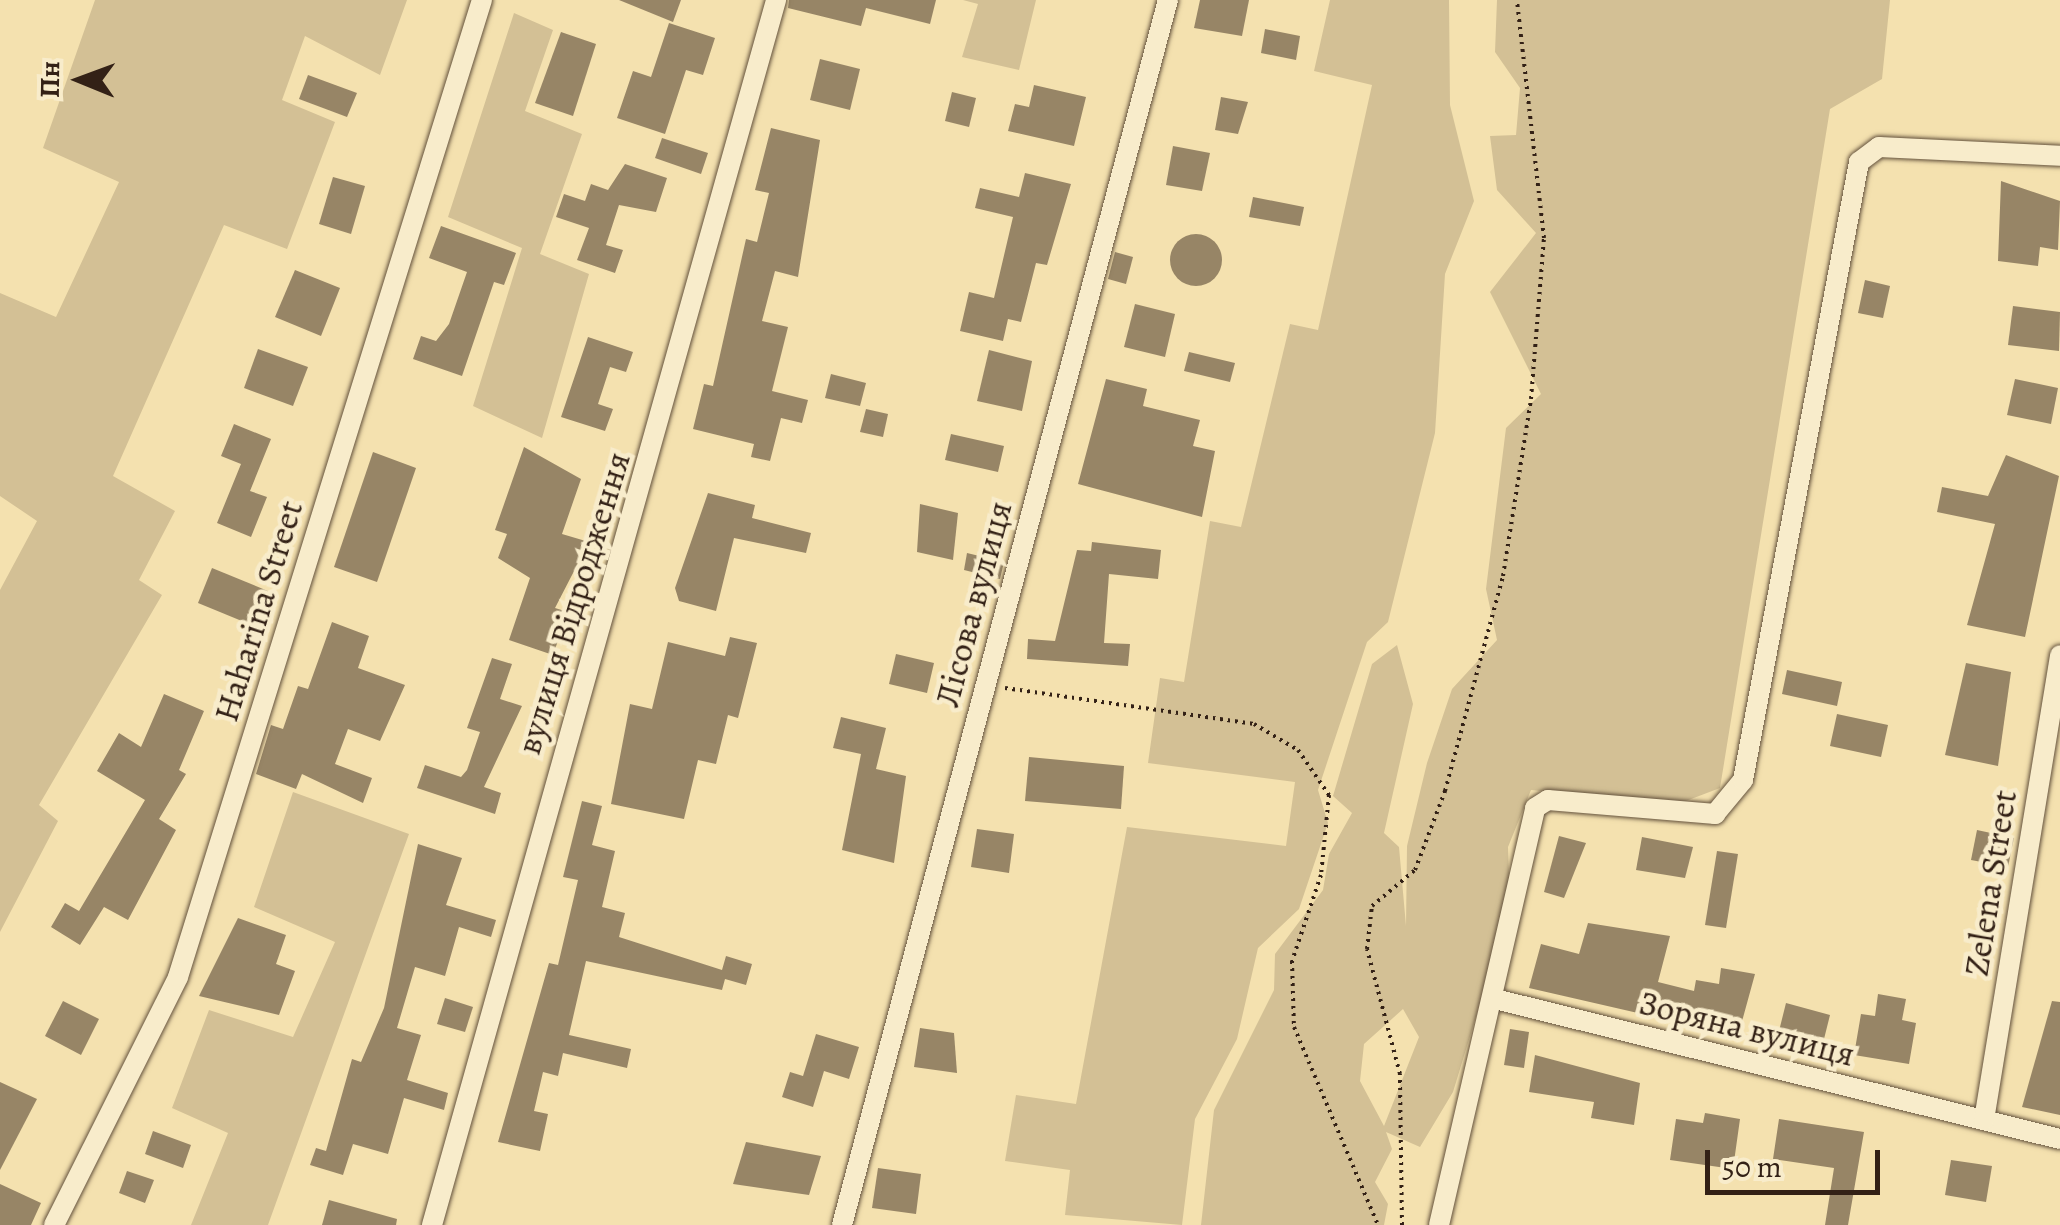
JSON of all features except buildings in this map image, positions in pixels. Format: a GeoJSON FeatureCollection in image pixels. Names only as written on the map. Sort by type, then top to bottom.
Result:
{"type":"FeatureCollection","features":[{"type":"Feature","properties":{"kind":"street","name":"Haharina Street"},"geometry":{"type":"LineString","coordinates":[[54,1225],[178,977],[482,0]]}},
{"type":"Feature","properties":{"kind":"street","name":"вулиця Відродження"},"geometry":{"type":"LineString","coordinates":[[432,1225],[776,0]]}},
{"type":"Feature","properties":{"kind":"street","name":"Лісова вулиця"},"geometry":{"type":"LineString","coordinates":[[842,1225],[1168,0]]}},
{"type":"Feature","properties":{"kind":"street"},"geometry":{"type":"LineString","coordinates":[[1440,1225],[1495,998],[1535,808],[1548,800],[1715,814],[1743,780],[1859,162],[1879,147],[2060,156]]}},
{"type":"Feature","properties":{"kind":"street","name":"Zelena Street"},"geometry":{"type":"LineString","coordinates":[[1984,1120],[2060,655]]}},
{"type":"Feature","properties":{"kind":"street","name":"Зоряна вулиця"},"geometry":{"type":"LineString","coordinates":[[1495,998],[2060,1139]]}},
{"type":"Feature","properties":{"kind":"path"},"geometry":{"type":"LineString","coordinates":[[1402,1225],[1400,1074],[1367,949],[1372,906],[1414,870],[1445,791],[1502,576],[1532,399],[1544,238],[1517,0]]}},
{"type":"Feature","properties":{"kind":"path"},"geometry":{"type":"LineString","coordinates":[[985,686],[1254,724],[1298,750],[1329,794],[1321,875],[1292,961],[1294,1026],[1378,1225]]}},
{"type":"Feature","properties":{"kind":"shaded area"},"geometry":{"type":"Polygon","coordinates":[[[95,0],[407,0],[380,75],[305,36],[282,100],[335,122],[287,249],[224,225],[113,476],[175,511],[139,580],[162,595],[39,805],[58,821],[0,932],[0,590],[37,521],[0,496],[0,293],[56,317],[119,182],[43,148],[95,0]]]}},
{"type":"Feature","properties":{"kind":"shaded area"},"geometry":{"type":"Polygon","coordinates":[[[963,0],[1036,0],[1019,70],[962,57],[978,4],[963,0]]]}},
{"type":"Feature","properties":{"kind":"shaded area"},"geometry":{"type":"Polygon","coordinates":[[[1330,0],[1449,0],[1450,105],[1474,201],[1445,274],[1435,433],[1388,622],[1367,642],[1318,790],[1328,823],[1299,909],[1258,948],[1237,1039],[1195,1119],[1182,1225],[1065,1215],[1070,1170],[1005,1161],[1016,1095],[1076,1104],[1127,827],[1286,846],[1295,782],[1148,763],[1160,678],[1184,682],[1210,521],[1241,527],[1290,324],[1318,330],[1372,85],[1314,71],[1330,0]]]}},
{"type":"Feature","properties":{"kind":"shaded area"},"geometry":{"type":"Polygon","coordinates":[[[1497,0],[1890,0],[1882,79],[1830,109],[1720,788],[1678,804],[1531,790],[1508,847],[1510,905],[1453,1092],[1420,1147],[1386,1132],[1392,1149],[1375,1182],[1388,1204],[1384,1225],[1201,1225],[1214,1110],[1274,990],[1275,954],[1323,890],[1329,854],[1352,813],[1333,796],[1372,664],[1397,645],[1413,704],[1384,833],[1399,847],[1406,926],[1407,846],[1427,763],[1452,689],[1497,640],[1486,589],[1506,428],[1541,394],[1490,292],[1536,233],[1497,190],[1490,136],[1516,135],[1520,88],[1495,52],[1497,0]],[[1403,1009],[1364,1044],[1360,1081],[1384,1126],[1419,1037],[1403,1009]]]}},
{"type":"Feature","properties":{"kind":"shaded area"},"geometry":{"type":"Polygon","coordinates":[[[514,13],[553,30],[525,111],[582,134],[540,254],[589,274],[542,438],[473,406],[522,248],[448,217],[514,13]]]}},
{"type":"Feature","properties":{"kind":"shaded area"},"geometry":{"type":"Polygon","coordinates":[[[293,792],[409,834],[268,1225],[191,1225],[228,1133],[172,1108],[209,1010],[293,1037],[335,942],[254,907],[293,792]]]}}]}
